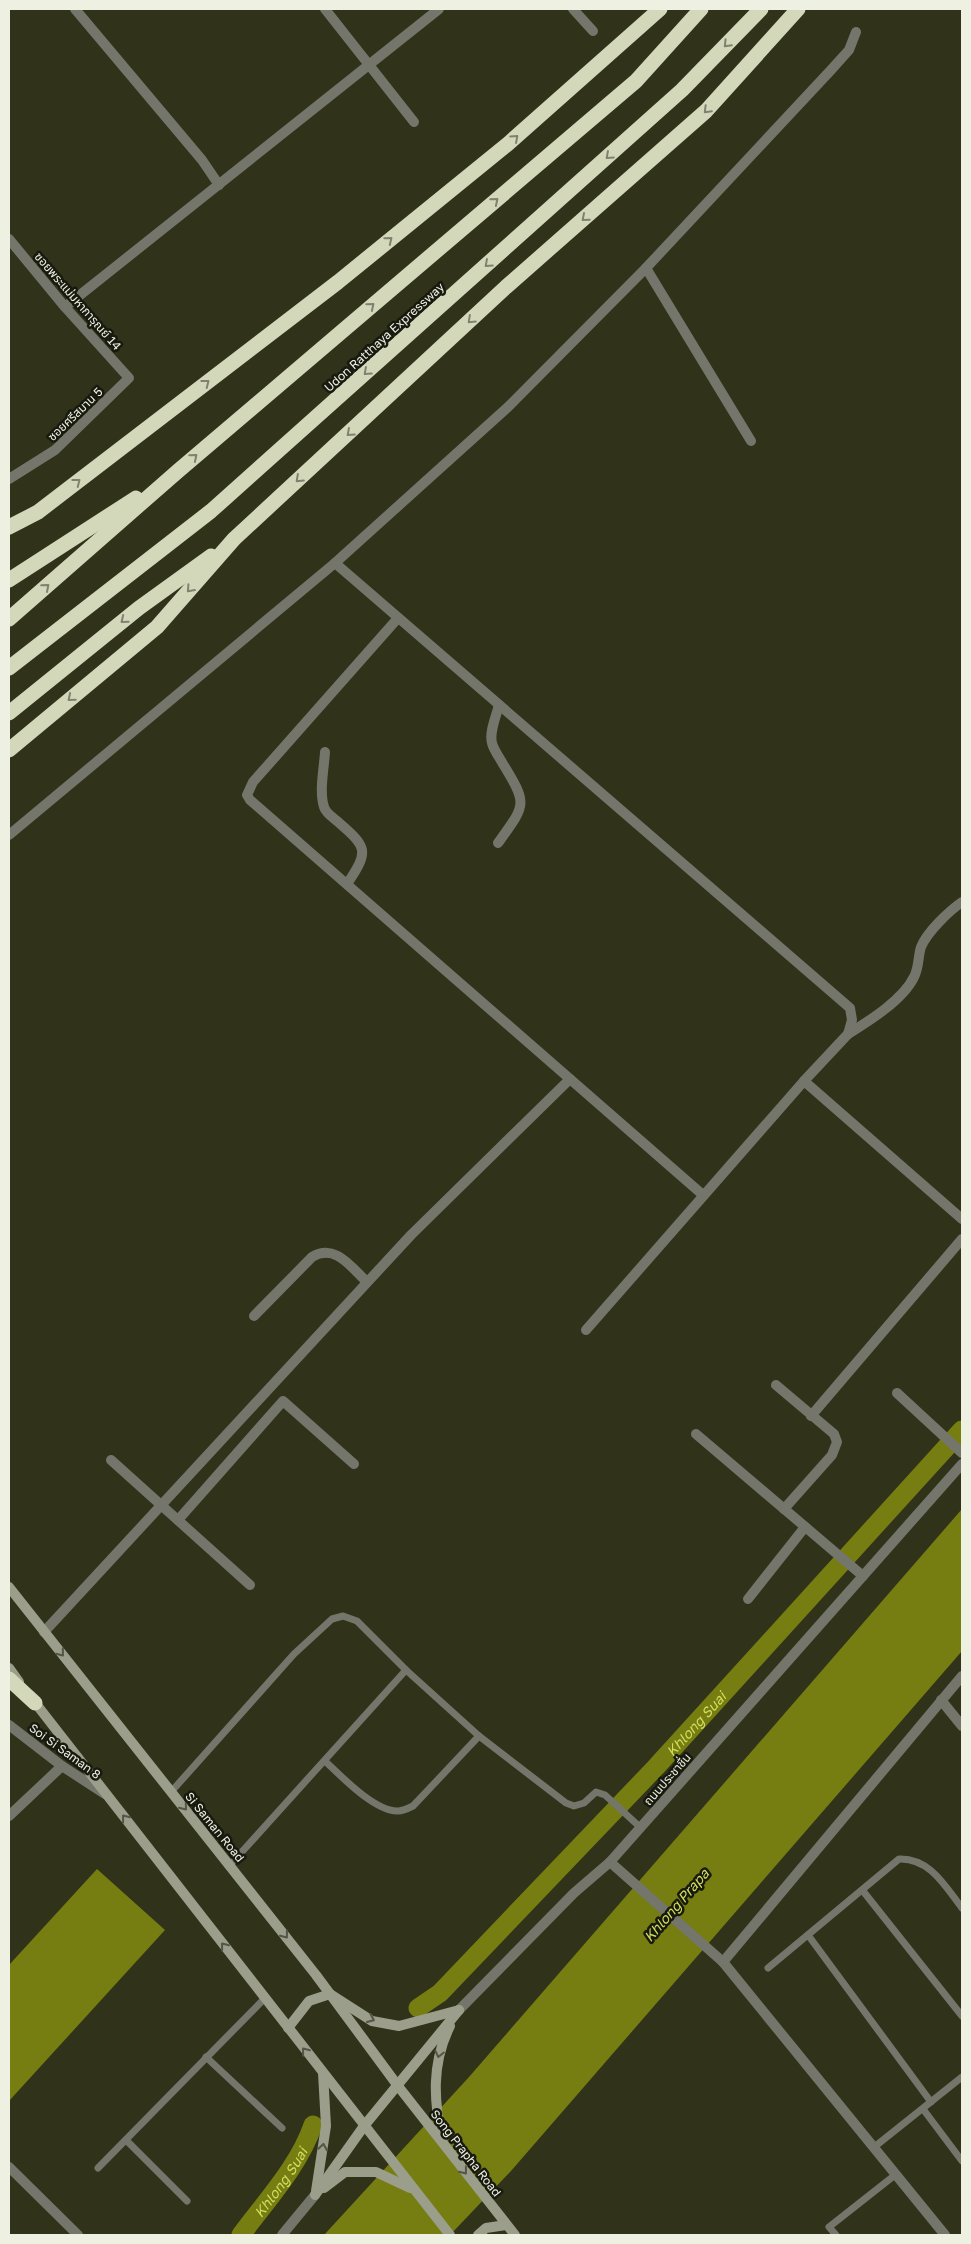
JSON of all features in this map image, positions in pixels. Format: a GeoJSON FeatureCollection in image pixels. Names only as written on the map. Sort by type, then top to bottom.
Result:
{"type":"FeatureCollection","features":[{"type":"Feature","properties":{"kind":"highway"},"geometry":{"type":"LineString","coordinates":[[9,527],[38,512],[338,282],[502,149],[660,9]]}},
{"type":"Feature","properties":{"kind":"highway"},"geometry":{"type":"LineString","coordinates":[[9,619],[178,471],[636,81],[701,9]]}},
{"type":"Feature","properties":{"kind":"highway","name":"Udon Ratthaya Expressway"},"geometry":{"type":"LineString","coordinates":[[9,668],[211,511],[682,90],[761,9]]}},
{"type":"Feature","properties":{"kind":"highway"},"geometry":{"type":"LineString","coordinates":[[9,750],[157,627],[234,539],[506,287],[706,111],[798,9]]}},
{"type":"Feature","properties":{"kind":"highway"},"geometry":{"type":"LineString","coordinates":[[9,580],[178,471]]}},
{"type":"Feature","properties":{"kind":"highway"},"geometry":{"type":"LineString","coordinates":[[9,713],[139,608],[234,539]]}},
{"type":"Feature","properties":{"kind":"highway"},"geometry":{"type":"LineString","coordinates":[[9,1680],[35,1703]]}},
{"type":"Feature","properties":{"kind":"main road","name":"Si Saman Road"},"geometry":{"type":"LineString","coordinates":[[9,1587],[230,1865],[330,1994],[398,2086]]}},
{"type":"Feature","properties":{"kind":"main road"},"geometry":{"type":"LineString","coordinates":[[9,1668],[413,2190],[450,2235]]}},
{"type":"Feature","properties":{"kind":"main road"},"geometry":{"type":"LineString","coordinates":[[288,2028],[309,2001],[330,1994],[372,2021],[399,2026],[459,2010]]}},
{"type":"Feature","properties":{"kind":"main road"},"geometry":{"type":"LineString","coordinates":[[315,2195],[364,2126],[459,2010]]}},
{"type":"Feature","properties":{"kind":"main road"},"geometry":{"type":"LineString","coordinates":[[442,2143],[435,2108],[436,2071],[442,2043],[459,2010]]}},
{"type":"Feature","properties":{"kind":"main road"},"geometry":{"type":"LineString","coordinates":[[315,2195],[326,2126],[323,2073]]}},
{"type":"Feature","properties":{"kind":"main road","name":"Song Prapha Road"},"geometry":{"type":"LineString","coordinates":[[398,2086],[515,2235]]}},
{"type":"Feature","properties":{"kind":"main road"},"geometry":{"type":"LineString","coordinates":[[315,2195],[345,2172],[376,2172],[413,2190]]}},
{"type":"Feature","properties":{"kind":"main road"},"geometry":{"type":"LineString","coordinates":[[478,2235],[486,2228],[506,2225]]}},
{"type":"Feature","properties":{"kind":"street"},"geometry":{"type":"LineString","coordinates":[[75,9],[202,160],[219,185]]}},
{"type":"Feature","properties":{"kind":"street"},"geometry":{"type":"LineString","coordinates":[[325,9],[414,122]]}},
{"type":"Feature","properties":{"kind":"street"},"geometry":{"type":"LineString","coordinates":[[65,307],[439,9]]}},
{"type":"Feature","properties":{"kind":"street"},"geometry":{"type":"LineString","coordinates":[[573,9],[593,31]]}},
{"type":"Feature","properties":{"kind":"street"},"geometry":{"type":"LineString","coordinates":[[9,835],[335,563],[508,407],[646,268],[832,70],[848,50],[856,32]]}},
{"type":"Feature","properties":{"kind":"street","name":"ซอยพระแม่มหาการุณย์ 14"},"geometry":{"type":"LineString","coordinates":[[9,239],[65,307],[129,378]]}},
{"type":"Feature","properties":{"kind":"street"},"geometry":{"type":"LineString","coordinates":[[646,268],[750,441]]}},
{"type":"Feature","properties":{"kind":"street","name":"ซอยศรีสมาน 5"},"geometry":{"type":"LineString","coordinates":[[9,479],[55,450],[129,378]]}},
{"type":"Feature","properties":{"kind":"street"},"geometry":{"type":"LineString","coordinates":[[335,563],[850,1008],[852,1020],[848,1034]]}},
{"type":"Feature","properties":{"kind":"street"},"geometry":{"type":"LineString","coordinates":[[398,618],[252,782],[247,795],[250,800],[702,1196]]}},
{"type":"Feature","properties":{"kind":"street"},"geometry":{"type":"LineString","coordinates":[[498,843],[518,816],[521,808],[519,791],[492,743],[492,734],[499,705]]}},
{"type":"Feature","properties":{"kind":"street"},"geometry":{"type":"LineString","coordinates":[[325,752],[322,796],[324,808],[354,836],[363,849],[363,858],[347,884]]}},
{"type":"Feature","properties":{"kind":"street"},"geometry":{"type":"LineString","coordinates":[[586,1330],[702,1196],[848,1034],[877,1016],[902,993],[914,977],[921,947],[949,911],[962,902]]}},
{"type":"Feature","properties":{"kind":"street"},"geometry":{"type":"LineString","coordinates":[[44,1632],[411,1235],[570,1079]]}},
{"type":"Feature","properties":{"kind":"street"},"geometry":{"type":"LineString","coordinates":[[804,1081],[962,1219]]}},
{"type":"Feature","properties":{"kind":"street"},"geometry":{"type":"LineString","coordinates":[[811,1416],[962,1239]]}},
{"type":"Feature","properties":{"kind":"street"},"geometry":{"type":"LineString","coordinates":[[254,1316],[312,1257],[321,1252],[337,1255],[367,1282]]}},
{"type":"Feature","properties":{"kind":"street"},"geometry":{"type":"LineString","coordinates":[[776,1386],[834,1434],[838,1442],[832,1456],[784,1509]]}},
{"type":"Feature","properties":{"kind":"street"},"geometry":{"type":"LineString","coordinates":[[897,1393],[959,1450]]}},
{"type":"Feature","properties":{"kind":"street"},"geometry":{"type":"LineString","coordinates":[[178,1520],[283,1401],[354,1464]]}},
{"type":"Feature","properties":{"kind":"street"},"geometry":{"type":"LineString","coordinates":[[696,1434],[863,1576]]}},
{"type":"Feature","properties":{"kind":"street"},"geometry":{"type":"LineString","coordinates":[[111,1460],[250,1585]]}},
{"type":"Feature","properties":{"kind":"street","name":"ถนนประชาชื่น"},"geometry":{"type":"LineString","coordinates":[[459,2010],[574,1892],[610,1862],[962,1464]]}},
{"type":"Feature","properties":{"kind":"street"},"geometry":{"type":"LineString","coordinates":[[748,1599],[805,1527]]}},
{"type":"Feature","properties":{"kind":"street"},"geometry":{"type":"LineString","coordinates":[[723,1962],[962,1676]]}},
{"type":"Feature","properties":{"kind":"street"},"geometry":{"type":"LineString","coordinates":[[941,1700],[962,1726]]}},
{"type":"Feature","properties":{"kind":"street","name":"Soi Si Saman 8"},"geometry":{"type":"LineString","coordinates":[[9,1725],[62,1766],[108,1796]]}},
{"type":"Feature","properties":{"kind":"street"},"geometry":{"type":"LineString","coordinates":[[9,1816],[62,1766]]}},
{"type":"Feature","properties":{"kind":"street"},"geometry":{"type":"LineString","coordinates":[[610,1862],[634,1881],[723,1962],[895,2175],[946,2235]]}},
{"type":"Feature","properties":{"kind":"street"},"geometry":{"type":"LineString","coordinates":[[9,2167],[78,2235]]}},
{"type":"Feature","properties":{"kind":"street"},"geometry":{"type":"LineString","coordinates":[[282,2235],[315,2195]]}},
{"type":"Feature","properties":{"kind":"lane"},"geometry":{"type":"LineString","coordinates":[[172,1792],[294,1654],[332,1619],[343,1616],[357,1621],[406,1670],[480,1736],[566,1803],[574,1806],[584,1803],[596,1792],[605,1795],[628,1814],[641,1828]]}},
{"type":"Feature","properties":{"kind":"lane"},"geometry":{"type":"LineString","coordinates":[[230,1865],[325,1762],[406,1670]]}},
{"type":"Feature","properties":{"kind":"lane"},"geometry":{"type":"LineString","coordinates":[[325,1762],[358,1791],[385,1808],[399,1812],[413,1806],[480,1736]]}},
{"type":"Feature","properties":{"kind":"lane"},"geometry":{"type":"LineString","coordinates":[[768,1968],[899,1860],[913,1859],[925,1865],[939,1878],[962,1908]]}},
{"type":"Feature","properties":{"kind":"lane"},"geometry":{"type":"LineString","coordinates":[[863,1891],[962,2016]]}},
{"type":"Feature","properties":{"kind":"lane"},"geometry":{"type":"LineString","coordinates":[[808,1935],[931,2102]]}},
{"type":"Feature","properties":{"kind":"lane"},"geometry":{"type":"LineString","coordinates":[[98,2168],[265,1998]]}},
{"type":"Feature","properties":{"kind":"lane"},"geometry":{"type":"LineString","coordinates":[[206,2057],[282,2128]]}},
{"type":"Feature","properties":{"kind":"lane"},"geometry":{"type":"LineString","coordinates":[[873,2148],[962,2077]]}},
{"type":"Feature","properties":{"kind":"lane"},"geometry":{"type":"LineString","coordinates":[[922,2109],[962,2161]]}},
{"type":"Feature","properties":{"kind":"lane"},"geometry":{"type":"LineString","coordinates":[[126,2140],[187,2201]]}},
{"type":"Feature","properties":{"kind":"lane"},"geometry":{"type":"LineString","coordinates":[[836,2235],[829,2227],[895,2175]]}},
{"type":"Feature","properties":{"kind":"water","name":"Khlong Prapa"},"geometry":{"type":"Polygon","coordinates":[[[962,1509],[962,1651],[511,2171],[450,2235],[324,2235],[469,2077],[962,1509]]]}},
{"type":"Feature","properties":{"kind":"water"},"geometry":{"type":"Polygon","coordinates":[[[97,1869],[165,1930],[9,2101],[9,1965],[97,1869]]]}},
{"type":"Feature","properties":{"kind":"waterway","name":"Khlong Suai"},"geometry":{"type":"LineString","coordinates":[[418,2008],[440,1993],[656,1767],[962,1430]]}},
{"type":"Feature","properties":{"kind":"waterway","name":"Khlong Suai"},"geometry":{"type":"LineString","coordinates":[[241,2235],[291,2169],[313,2125]]}}]}
